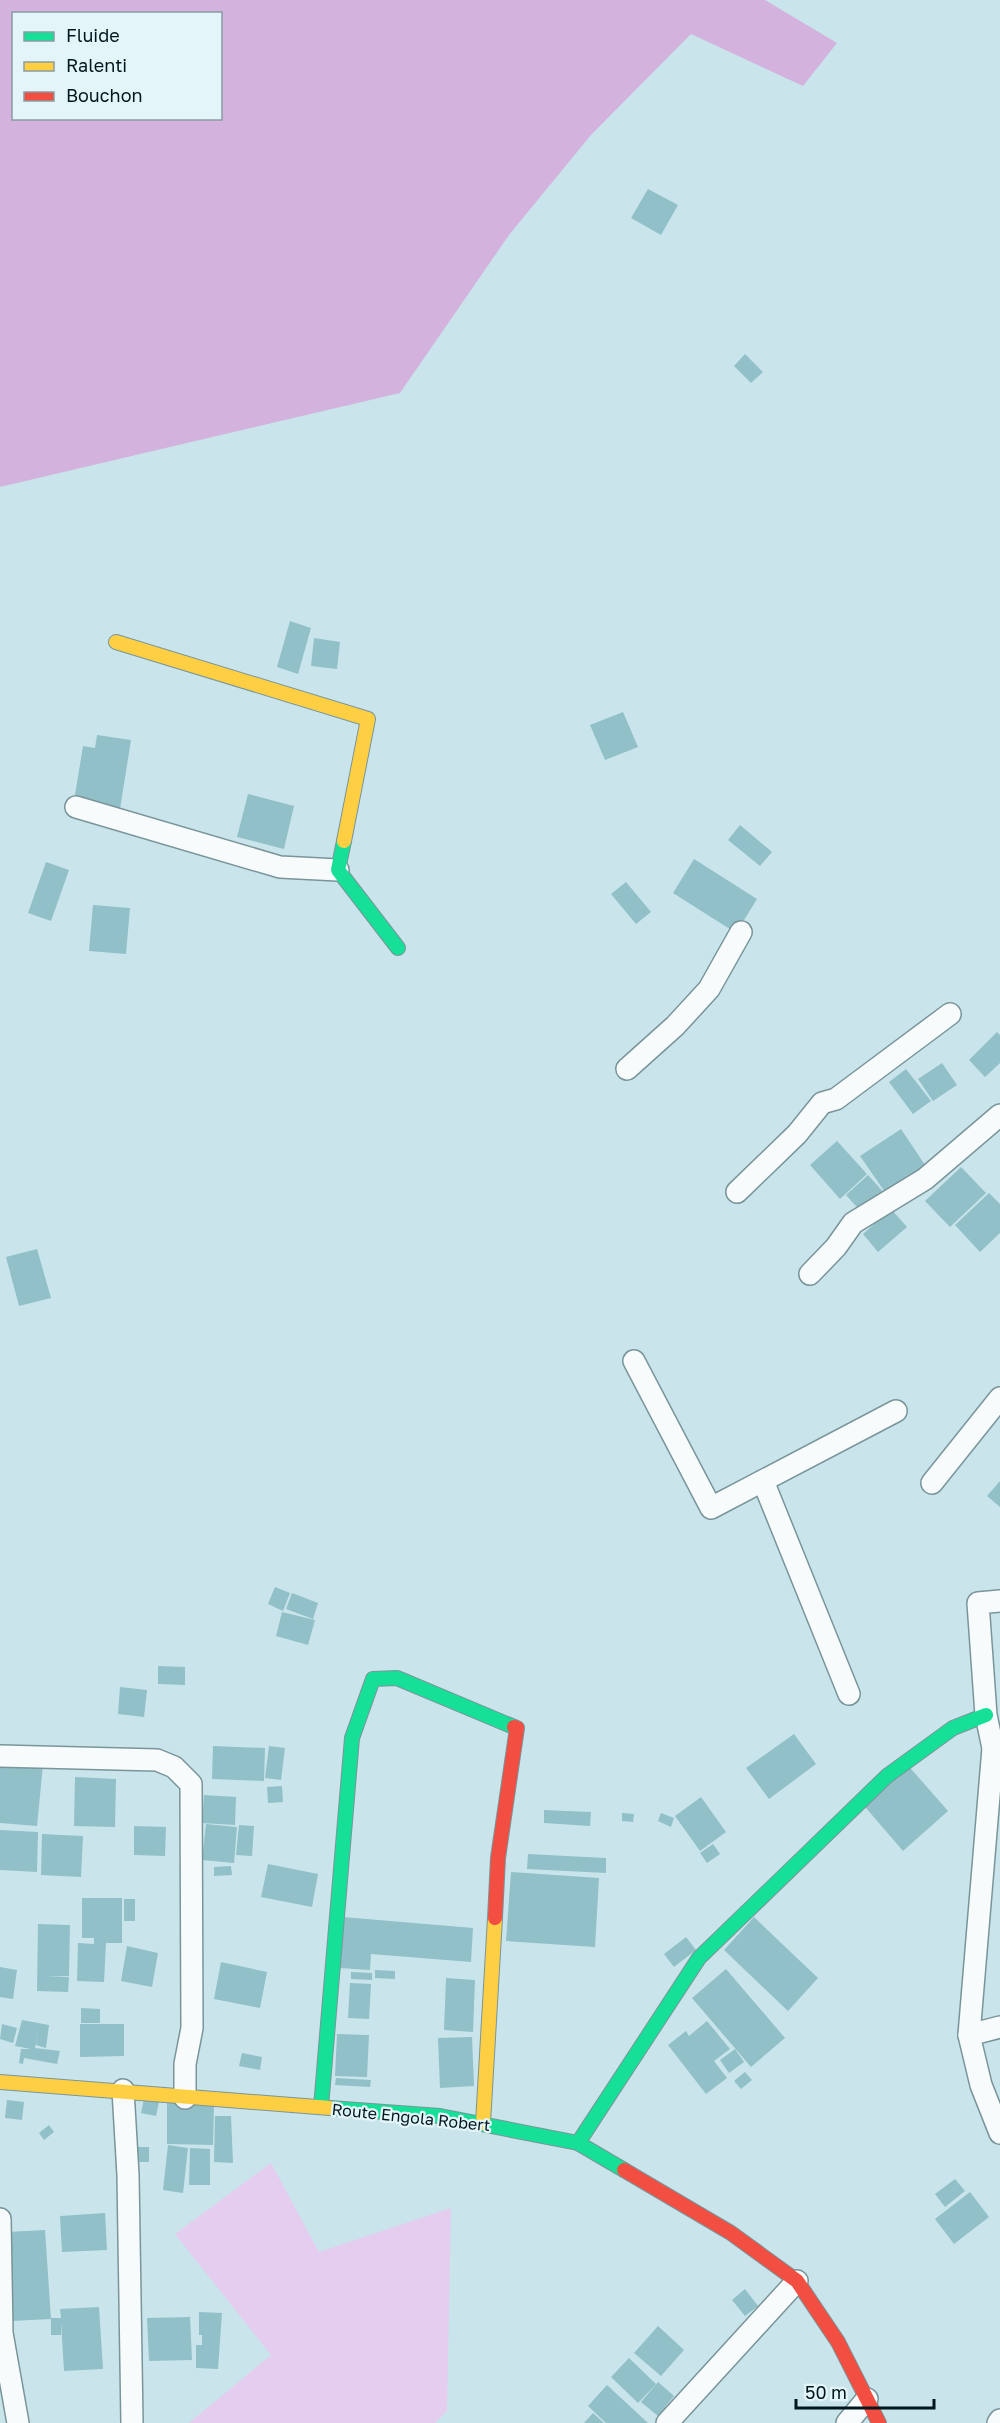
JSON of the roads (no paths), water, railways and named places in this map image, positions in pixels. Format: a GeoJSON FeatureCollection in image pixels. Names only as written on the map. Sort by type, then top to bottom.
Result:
{"type":"FeatureCollection","features":[{"type":"Feature","properties":{"kind":"street"},"geometry":{"type":"LineString","coordinates":[[116,642],[368,719],[338,870],[398,948]]}},
{"type":"Feature","properties":{"kind":"street"},"geometry":{"type":"LineString","coordinates":[[76,807],[280,867],[338,870]]}},
{"type":"Feature","properties":{"kind":"street"},"geometry":{"type":"LineString","coordinates":[[627,1069],[675,1026],[709,989],[741,932]]}},
{"type":"Feature","properties":{"kind":"street"},"geometry":{"type":"LineString","coordinates":[[737,1192],[797,1134],[822,1103],[837,1099],[950,1014]]}},
{"type":"Feature","properties":{"kind":"street"},"geometry":{"type":"LineString","coordinates":[[810,1274],[836,1246],[853,1223],[925,1179],[1000,1115]]}},
{"type":"Feature","properties":{"kind":"street"},"geometry":{"type":"LineString","coordinates":[[634,1361],[711,1508],[896,1411]]}},
{"type":"Feature","properties":{"kind":"street"},"geometry":{"type":"LineString","coordinates":[[932,1483],[1000,1398]]}},
{"type":"Feature","properties":{"kind":"street"},"geometry":{"type":"LineString","coordinates":[[763,1481],[849,1694]]}},
{"type":"Feature","properties":{"kind":"street"},"geometry":{"type":"LineString","coordinates":[[1000,1601],[978,1603],[986,1715],[996,1748],[969,2036],[981,2085],[1000,2133]]}},
{"type":"Feature","properties":{"kind":"street"},"geometry":{"type":"LineString","coordinates":[[321,2107],[352,1738],[373,1679],[397,1678],[517,1728],[498,1858],[483,2123]]}},
{"type":"Feature","properties":{"kind":"street"},"geometry":{"type":"LineString","coordinates":[[578,2143],[699,1958],[887,1776],[953,1728],[986,1715]]}},
{"type":"Feature","properties":{"kind":"street"},"geometry":{"type":"LineString","coordinates":[[0,1756],[157,1760],[174,1767],[191,1784],[192,2028],[185,2064],[185,2098]]}},
{"type":"Feature","properties":{"kind":"street"},"geometry":{"type":"LineString","coordinates":[[969,2036],[1000,2027]]}},
{"type":"Feature","properties":{"kind":"street","name":"Route Engola Robert"},"geometry":{"type":"LineString","coordinates":[[0,2082],[440,2116],[578,2143],[731,2233],[797,2281],[838,2342],[879,2423]]}},
{"type":"Feature","properties":{"kind":"street"},"geometry":{"type":"LineString","coordinates":[[123,2091],[128,2175],[132,2423]]}},
{"type":"Feature","properties":{"kind":"street"},"geometry":{"type":"LineString","coordinates":[[0,2219],[2,2333],[18,2423]]}},
{"type":"Feature","properties":{"kind":"street"},"geometry":{"type":"LineString","coordinates":[[667,2423],[797,2281]]}},
{"type":"Feature","properties":{"kind":"street"},"geometry":{"type":"LineString","coordinates":[[847,2423],[867,2399]]}}]}
